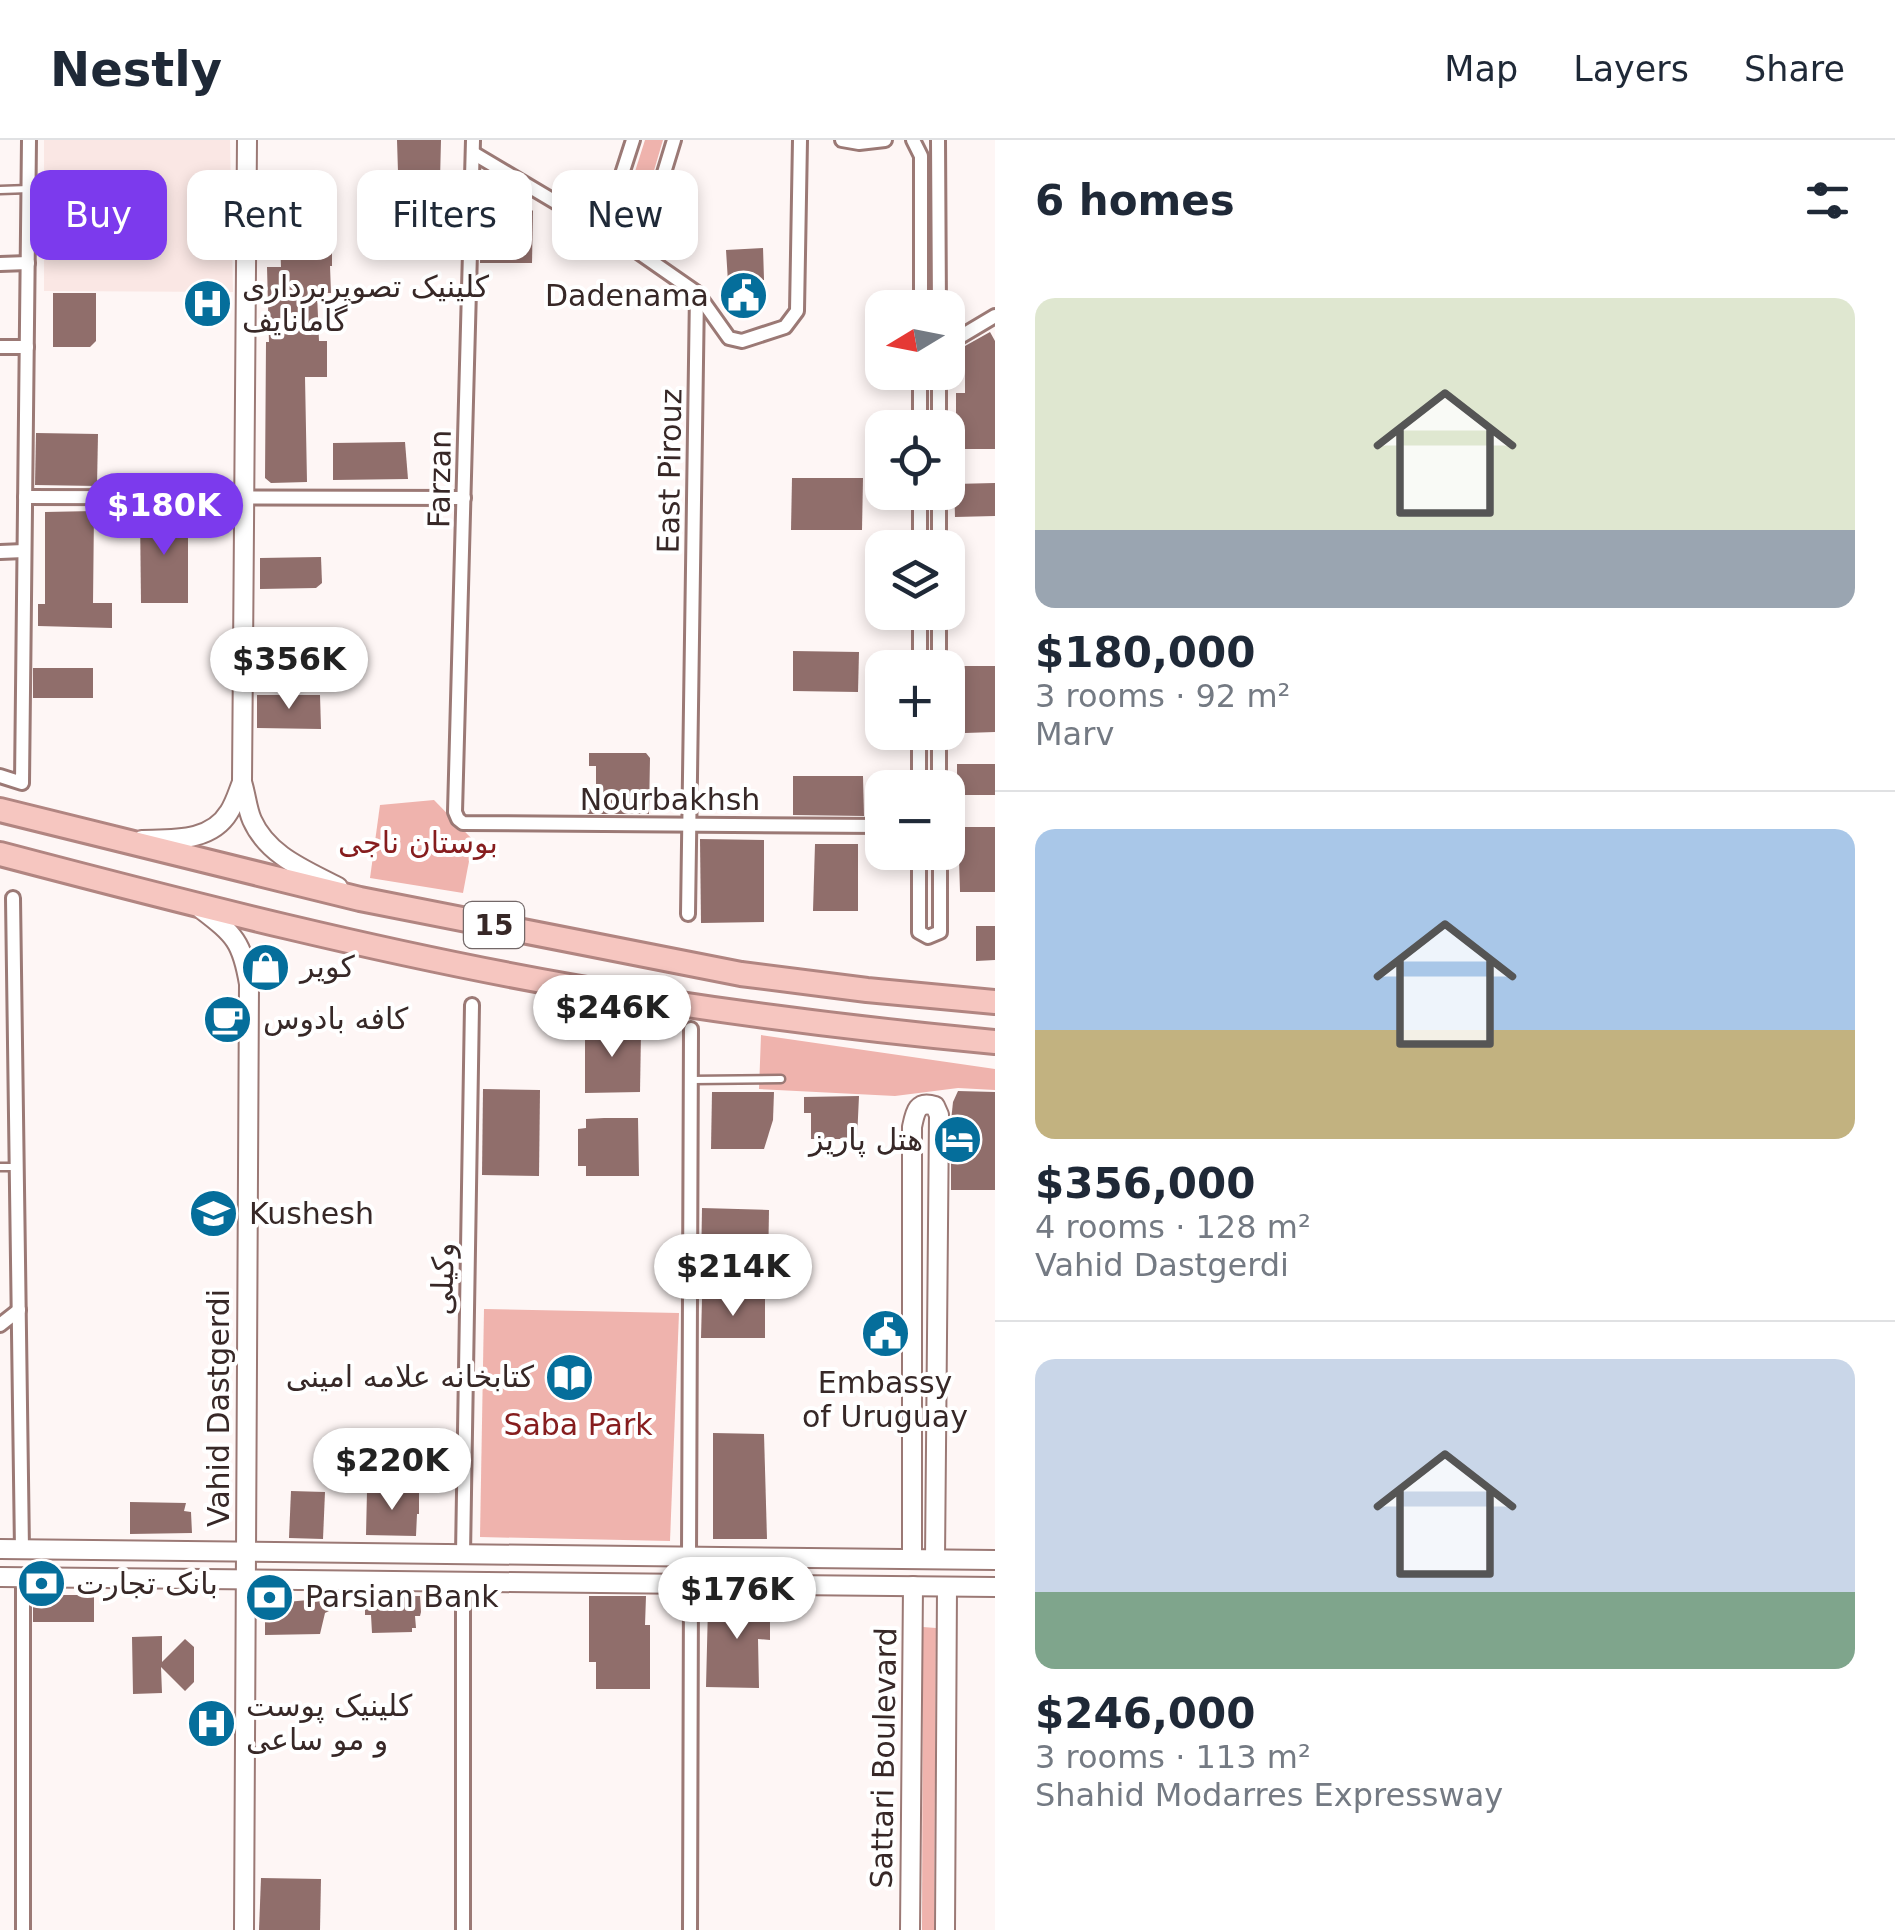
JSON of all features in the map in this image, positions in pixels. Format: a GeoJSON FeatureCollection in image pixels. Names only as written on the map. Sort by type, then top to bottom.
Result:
{"type":"FeatureCollection","features":[{"type":"Feature","properties":{"kind":"highway","name":"15"},"geometry":{"type":"LineString","coordinates":[[0,810],[360,899],[741,974],[995,1002]]}},
{"type":"Feature","properties":{"kind":"highway","name":"15"},"geometry":{"type":"LineString","coordinates":[[0,854],[198,906],[575,987],[860,1029],[995,1042]]}},
{"type":"Feature","properties":{"kind":"main road"},"geometry":{"type":"LineString","coordinates":[[247,140],[242,782],[252,820],[267,844],[284,858],[360,899]]}},
{"type":"Feature","properties":{"kind":"main road"},"geometry":{"type":"LineString","coordinates":[[120,841],[208,833],[228,814],[242,782]]}},
{"type":"Feature","properties":{"kind":"main road","name":"Vahid Dastgerdi"},"geometry":{"type":"LineString","coordinates":[[198,906],[226,928],[244,953],[249,984],[244,1930]]}},
{"type":"Feature","properties":{"kind":"main road"},"geometry":{"type":"LineString","coordinates":[[912,1559],[912,1127],[916,1110],[921,1104],[928,1104],[935,1106],[939,1115],[934,1559]]}},
{"type":"Feature","properties":{"kind":"main road"},"geometry":{"type":"LineString","coordinates":[[913,1534],[935,1535]]}},
{"type":"Feature","properties":{"kind":"main road"},"geometry":{"type":"LineString","coordinates":[[0,1550],[995,1560]]}},
{"type":"Feature","properties":{"kind":"main road"},"geometry":{"type":"LineString","coordinates":[[790,1558],[791,1585]]}},
{"type":"Feature","properties":{"kind":"main road"},"geometry":{"type":"LineString","coordinates":[[0,1577],[995,1587]]}},
{"type":"Feature","properties":{"kind":"main road","name":"Sattari Boulevard"},"geometry":{"type":"LineString","coordinates":[[910,1930],[913,1586]]}},
{"type":"Feature","properties":{"kind":"main road","name":"Sattari Boulevard"},"geometry":{"type":"LineString","coordinates":[[945,1930],[947,1586]]}},
{"type":"Feature","properties":{"kind":"main road"},"geometry":{"type":"LineString","coordinates":[[913,1624],[933,1619],[948,1625]]}},
{"type":"Feature","properties":{"kind":"street"},"geometry":{"type":"LineString","coordinates":[[0,776],[22,783],[29,140]]}},
{"type":"Feature","properties":{"kind":"street"},"geometry":{"type":"LineString","coordinates":[[623,170],[633,140]]}},
{"type":"Feature","properties":{"kind":"street"},"geometry":{"type":"LineString","coordinates":[[665,170],[674,140]]}},
{"type":"Feature","properties":{"kind":"street"},"geometry":{"type":"LineString","coordinates":[[650,260],[698,293],[735,341],[786,328],[797,311],[800,140]]}},
{"type":"Feature","properties":{"kind":"street"},"geometry":{"type":"LineString","coordinates":[[842,140],[885,140]]}},
{"type":"Feature","properties":{"kind":"street"},"geometry":{"type":"LineString","coordinates":[[913,140],[921,156],[920,290]]}},
{"type":"Feature","properties":{"kind":"street"},"geometry":{"type":"LineString","coordinates":[[938,140],[939,290]]}},
{"type":"Feature","properties":{"kind":"street"},"geometry":{"type":"LineString","coordinates":[[473,146],[552,197]]}},
{"type":"Feature","properties":{"kind":"street","name":"Farzan"},"geometry":{"type":"LineString","coordinates":[[458,819],[473,146]]}},
{"type":"Feature","properties":{"kind":"street"},"geometry":{"type":"LineString","coordinates":[[0,264],[28,263]]}},
{"type":"Feature","properties":{"kind":"street","name":"East Pirouz"},"geometry":{"type":"LineString","coordinates":[[688,914],[698,293]]}},
{"type":"Feature","properties":{"kind":"street"},"geometry":{"type":"LineString","coordinates":[[965,334],[995,316]]}},
{"type":"Feature","properties":{"kind":"street"},"geometry":{"type":"LineString","coordinates":[[0,347],[27,347]]}},
{"type":"Feature","properties":{"kind":"street"},"geometry":{"type":"LineString","coordinates":[[25,497],[464,498]]}},
{"type":"Feature","properties":{"kind":"street"},"geometry":{"type":"LineString","coordinates":[[0,552],[24,551]]}},
{"type":"Feature","properties":{"kind":"street","name":"Nourbakhsh"},"geometry":{"type":"LineString","coordinates":[[458,819],[463,823],[865,826]]}},
{"type":"Feature","properties":{"kind":"street"},"geometry":{"type":"LineString","coordinates":[[919,870],[919,932],[928,937],[940,932],[940,870]]}},
{"type":"Feature","properties":{"kind":"street"},"geometry":{"type":"LineString","coordinates":[[14,898],[7,937],[15,1017],[22,1550]]}},
{"type":"Feature","properties":{"kind":"street","name":"وكيلی"},"geometry":{"type":"LineString","coordinates":[[464,1554],[472,1005]]}},
{"type":"Feature","properties":{"kind":"street"},"geometry":{"type":"LineString","coordinates":[[0,1016],[15,1017]]}},
{"type":"Feature","properties":{"kind":"street"},"geometry":{"type":"LineString","coordinates":[[689,1557],[691,1029]]}},
{"type":"Feature","properties":{"kind":"street"},"geometry":{"type":"LineString","coordinates":[[0,1325],[19,1310]]}},
{"type":"Feature","properties":{"kind":"street"},"geometry":{"type":"LineString","coordinates":[[23,1577],[23,1930]]}},
{"type":"Feature","properties":{"kind":"street"},"geometry":{"type":"LineString","coordinates":[[463,1582],[463,1930]]}},
{"type":"Feature","properties":{"kind":"street"},"geometry":{"type":"LineString","coordinates":[[690,1584],[690,1930]]}},
{"type":"Feature","properties":{"kind":"lane"},"geometry":{"type":"LineString","coordinates":[[0,190],[29,189]]}},
{"type":"Feature","properties":{"kind":"lane"},"geometry":{"type":"LineString","coordinates":[[690,1080],[782,1078]]}},
{"type":"Feature","properties":{"kind":"lane"},"geometry":{"type":"LineString","coordinates":[[0,1167],[17,1167]]}},
{"type":"Feature","properties":{"kind":"shaded area"},"geometry":{"type":"Polygon","coordinates":[[[44,140],[230,140],[231,170],[187,170],[187,260],[232,260],[233,292],[44,291],[44,260],[167,260],[167,170],[44,170],[44,140]]]}},
{"type":"Feature","properties":{"kind":"green space"},"geometry":{"type":"Polygon","coordinates":[[[645,140],[663,140],[654,170],[636,170],[645,140]]]}},
{"type":"Feature","properties":{"kind":"green space","name":"بوستان ناجی"},"geometry":{"type":"Polygon","coordinates":[[[434,800],[473,840],[463,893],[370,878],[380,805],[434,800]]]}},
{"type":"Feature","properties":{"kind":"green space"},"geometry":{"type":"Polygon","coordinates":[[[761,1035],[995,1069],[995,1090],[958,1088],[895,1096],[759,1089],[761,1035]]]}},
{"type":"Feature","properties":{"kind":"green space","name":"Saba Park"},"geometry":{"type":"Polygon","coordinates":[[[484,1309],[679,1313],[670,1541],[480,1537],[484,1309]]]}},
{"type":"Feature","properties":{"kind":"green space"},"geometry":{"type":"Polygon","coordinates":[[[923,1627],[936,1628],[934,1930],[922,1930],[923,1627]]]}},
{"type":"Feature","properties":{"kind":"building"},"geometry":{"type":"Polygon","coordinates":[[[397,140],[441,140],[440,170],[398,170],[397,140]]]}},
{"type":"Feature","properties":{"kind":"building"},"geometry":{"type":"Polygon","coordinates":[[[533,211],[532,263],[480,263],[532,260],[533,211]]]}},
{"type":"Feature","properties":{"kind":"building"},"geometry":{"type":"Polygon","coordinates":[[[763,248],[764,280],[728,282],[726,250],[763,248]]]}},
{"type":"Feature","properties":{"kind":"building"},"geometry":{"type":"Polygon","coordinates":[[[281,260],[332,260],[331,293],[317,293],[319,341],[327,341],[327,377],[305,377],[307,482],[271,483],[265,478],[267,267],[281,267],[281,260]]]}},
{"type":"Feature","properties":{"kind":"building"},"geometry":{"type":"Polygon","coordinates":[[[53,293],[96,293],[96,341],[90,347],[53,347],[53,293]]]}},
{"type":"Feature","properties":{"kind":"building"},"geometry":{"type":"Polygon","coordinates":[[[990,332],[995,341],[995,449],[965,449],[965,410],[956,410],[956,393],[965,393],[965,346],[990,332]]]}},
{"type":"Feature","properties":{"kind":"building"},"geometry":{"type":"Polygon","coordinates":[[[36,433],[98,434],[97,486],[35,485],[36,433]]]}},
{"type":"Feature","properties":{"kind":"building"},"geometry":{"type":"Polygon","coordinates":[[[405,442],[408,479],[333,480],[333,443],[405,442]]]}},
{"type":"Feature","properties":{"kind":"building"},"geometry":{"type":"Polygon","coordinates":[[[792,478],[863,478],[862,530],[791,530],[792,478]]]}},
{"type":"Feature","properties":{"kind":"building"},"geometry":{"type":"Polygon","coordinates":[[[995,483],[995,516],[955,517],[955,510],[965,510],[965,484],[995,483]]]}},
{"type":"Feature","properties":{"kind":"building"},"geometry":{"type":"Polygon","coordinates":[[[94,511],[93,603],[112,603],[112,628],[38,626],[38,604],[45,604],[45,512],[94,511]]]}},
{"type":"Feature","properties":{"kind":"building"},"geometry":{"type":"Polygon","coordinates":[[[140,513],[188,514],[188,603],[141,603],[140,513]]]}},
{"type":"Feature","properties":{"kind":"building"},"geometry":{"type":"Polygon","coordinates":[[[321,557],[322,583],[316,588],[260,589],[260,558],[321,557]]]}},
{"type":"Feature","properties":{"kind":"building"},"geometry":{"type":"Polygon","coordinates":[[[793,651],[859,652],[858,692],[793,691],[793,651]]]}},
{"type":"Feature","properties":{"kind":"building"},"geometry":{"type":"Polygon","coordinates":[[[965,666],[995,666],[995,732],[965,733],[965,666]]]}},
{"type":"Feature","properties":{"kind":"building"},"geometry":{"type":"Polygon","coordinates":[[[33,668],[93,668],[93,698],[33,698],[33,668]]]}},
{"type":"Feature","properties":{"kind":"building"},"geometry":{"type":"Polygon","coordinates":[[[257,695],[320,695],[321,729],[257,728],[257,695]]]}},
{"type":"Feature","properties":{"kind":"building"},"geometry":{"type":"Polygon","coordinates":[[[589,753],[646,753],[650,758],[649,814],[587,814],[587,799],[596,799],[596,766],[589,766],[589,753]]]}},
{"type":"Feature","properties":{"kind":"building"},"geometry":{"type":"Polygon","coordinates":[[[957,764],[995,764],[995,795],[965,795],[965,770],[957,770],[957,764]]]}},
{"type":"Feature","properties":{"kind":"building"},"geometry":{"type":"Polygon","coordinates":[[[793,776],[863,776],[864,816],[793,815],[793,776]]]}},
{"type":"Feature","properties":{"kind":"building"},"geometry":{"type":"Polygon","coordinates":[[[965,827],[995,827],[995,892],[960,892],[959,870],[965,870],[965,827]]]}},
{"type":"Feature","properties":{"kind":"building"},"geometry":{"type":"Polygon","coordinates":[[[700,839],[764,840],[764,922],[701,923],[700,839]]]}},
{"type":"Feature","properties":{"kind":"building"},"geometry":{"type":"Polygon","coordinates":[[[815,844],[858,844],[858,911],[813,911],[815,844]]]}},
{"type":"Feature","properties":{"kind":"building"},"geometry":{"type":"Polygon","coordinates":[[[976,926],[995,926],[995,960],[976,961],[976,926]]]}},
{"type":"Feature","properties":{"kind":"building"},"geometry":{"type":"Polygon","coordinates":[[[585,1025],[641,1032],[640,1092],[585,1093],[585,1025]]]}},
{"type":"Feature","properties":{"kind":"building"},"geometry":{"type":"Polygon","coordinates":[[[483,1089],[540,1090],[539,1176],[482,1175],[483,1089]]]}},
{"type":"Feature","properties":{"kind":"building"},"geometry":{"type":"Polygon","coordinates":[[[958,1091],[995,1092],[995,1190],[951,1190],[951,1121],[958,1091]]]}},
{"type":"Feature","properties":{"kind":"building"},"geometry":{"type":"Polygon","coordinates":[[[712,1092],[774,1092],[773,1120],[764,1149],[711,1149],[712,1092]]]}},
{"type":"Feature","properties":{"kind":"building"},"geometry":{"type":"Polygon","coordinates":[[[859,1096],[857,1139],[811,1139],[811,1113],[804,1113],[804,1097],[859,1096]]]}},
{"type":"Feature","properties":{"kind":"building"},"geometry":{"type":"Polygon","coordinates":[[[638,1118],[639,1176],[586,1176],[586,1166],[578,1166],[578,1129],[586,1128],[586,1119],[638,1118]]]}},
{"type":"Feature","properties":{"kind":"building"},"geometry":{"type":"Polygon","coordinates":[[[702,1208],[769,1210],[768,1268],[701,1268],[702,1208]]]}},
{"type":"Feature","properties":{"kind":"building"},"geometry":{"type":"Polygon","coordinates":[[[702,1299],[765,1299],[765,1338],[701,1338],[702,1299]]]}},
{"type":"Feature","properties":{"kind":"building"},"geometry":{"type":"Polygon","coordinates":[[[713,1433],[764,1434],[767,1539],[713,1539],[713,1433]]]}},
{"type":"Feature","properties":{"kind":"building"},"geometry":{"type":"Polygon","coordinates":[[[291,1491],[325,1492],[323,1539],[289,1538],[291,1491]]]}},
{"type":"Feature","properties":{"kind":"building"},"geometry":{"type":"Polygon","coordinates":[[[367,1491],[419,1491],[416,1536],[366,1535],[367,1491]]]}},
{"type":"Feature","properties":{"kind":"building"},"geometry":{"type":"Polygon","coordinates":[[[130,1502],[186,1503],[184,1511],[191,1512],[192,1533],[130,1534],[130,1502]]]}},
{"type":"Feature","properties":{"kind":"building"},"geometry":{"type":"Polygon","coordinates":[[[33,1595],[94,1595],[94,1622],[33,1622],[33,1595]]]}},
{"type":"Feature","properties":{"kind":"building"},"geometry":{"type":"Polygon","coordinates":[[[420,1596],[421,1612],[415,1616],[416,1628],[412,1632],[372,1633],[371,1615],[365,1615],[365,1597],[420,1596]]]}},
{"type":"Feature","properties":{"kind":"building"},"geometry":{"type":"Polygon","coordinates":[[[589,1596],[646,1596],[650,1689],[596,1689],[596,1662],[589,1662],[589,1596]]]}},
{"type":"Feature","properties":{"kind":"building"},"geometry":{"type":"Polygon","coordinates":[[[739,1597],[770,1597],[770,1640],[758,1639],[759,1688],[706,1687],[708,1606],[731,1605],[739,1597]]]}},
{"type":"Feature","properties":{"kind":"building"},"geometry":{"type":"Polygon","coordinates":[[[330,1598],[320,1634],[265,1635],[265,1604],[330,1598]]]}},
{"type":"Feature","properties":{"kind":"building"},"geometry":{"type":"Polygon","coordinates":[[[162,1636],[162,1662],[185,1639],[194,1647],[194,1682],[185,1691],[161,1667],[162,1693],[133,1694],[132,1637],[162,1636]]]}},
{"type":"Feature","properties":{"kind":"building"},"geometry":{"type":"Polygon","coordinates":[[[261,1878],[321,1879],[320,1930],[259,1930],[261,1878]]]}},
{"type":"Feature","properties":{"kind":"place","name":"Dadenama"},"geometry":{"type":"Point","coordinates":[744,296]}},
{"type":"Feature","properties":{"kind":"place","name":"کلینیک تصویربرداری گامانایف"},"geometry":{"type":"Point","coordinates":[207,304]}},
{"type":"Feature","properties":{"kind":"place","name":"کویر"},"geometry":{"type":"Point","coordinates":[265,967]}},
{"type":"Feature","properties":{"kind":"place","name":"کافه بادوس"},"geometry":{"type":"Point","coordinates":[228,1019]}},
{"type":"Feature","properties":{"kind":"place","name":"هتل پاریز"},"geometry":{"type":"Point","coordinates":[958,1140]}},
{"type":"Feature","properties":{"kind":"place","name":"Kushesh"},"geometry":{"type":"Point","coordinates":[214,1214]}},
{"type":"Feature","properties":{"kind":"place","name":"Embassy of Uruguay"},"geometry":{"type":"Point","coordinates":[885,1334]}},
{"type":"Feature","properties":{"kind":"place","name":"کتابخانه علامه امینی"},"geometry":{"type":"Point","coordinates":[569,1377]}},
{"type":"Feature","properties":{"kind":"place","name":"بانک تجارت"},"geometry":{"type":"Point","coordinates":[41,1584]}},
{"type":"Feature","properties":{"kind":"place","name":"Parsian Bank"},"geometry":{"type":"Point","coordinates":[270,1597]}},
{"type":"Feature","properties":{"kind":"place","name":"کلینیک پوست و مو ساعی"},"geometry":{"type":"Point","coordinates":[211,1723]}}]}
